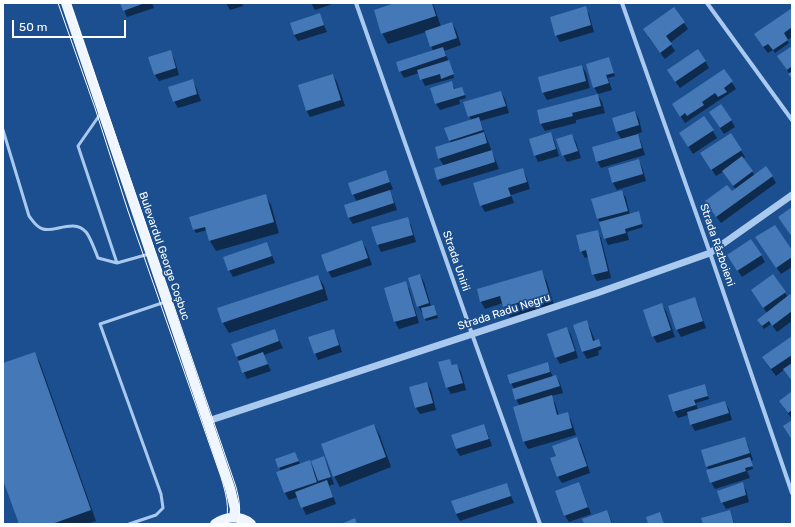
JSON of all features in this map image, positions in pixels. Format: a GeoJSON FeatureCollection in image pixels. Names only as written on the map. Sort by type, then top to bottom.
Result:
{"type":"FeatureCollection","features":[{"type":"Feature","properties":{"kind":"main road","name":"Bulevardul George Coșbuc"},"geometry":{"type":"LineString","coordinates":[[66,3],[150,254],[168,302],[208,421],[234,502],[234,518]]}},
{"type":"Feature","properties":{"kind":"main road"},"geometry":{"type":"LineString","coordinates":[[215,524],[223,520],[234,518],[243,519],[251,524]]}},
{"type":"Feature","properties":{"kind":"street","name":"Strada Unirii"},"geometry":{"type":"LineString","coordinates":[[356,3],[540,524]]}},
{"type":"Feature","properties":{"kind":"street","name":"Strada Războieni"},"geometry":{"type":"LineString","coordinates":[[622,3],[792,493]]}},
{"type":"Feature","properties":{"kind":"street"},"geometry":{"type":"LineString","coordinates":[[706,3],[792,120]]}},
{"type":"Feature","properties":{"kind":"street","name":"Strada Radu Negru"},"geometry":{"type":"LineString","coordinates":[[208,421],[597,293],[710,253],[792,195]]}},
{"type":"Feature","properties":{"kind":"lane"},"geometry":{"type":"LineString","coordinates":[[102,111],[78,146],[117,263]]}},
{"type":"Feature","properties":{"kind":"lane"},"geometry":{"type":"LineString","coordinates":[[3,130],[29,216],[36,226],[44,230],[76,226],[85,231],[98,258],[117,263],[150,254]]}},
{"type":"Feature","properties":{"kind":"lane"},"geometry":{"type":"LineString","coordinates":[[129,524],[156,515],[163,508],[161,494],[100,324],[168,302]]}},
{"type":"Feature","properties":{"kind":"building"},"geometry":{"type":"Polygon","coordinates":[[[120,3],[145,3],[123,11],[120,3]]]}},
{"type":"Feature","properties":{"kind":"building"},"geometry":{"type":"Polygon","coordinates":[[[395,3],[432,3],[436,16],[381,34],[374,10],[395,3]]]}},
{"type":"Feature","properties":{"kind":"building"},"geometry":{"type":"Polygon","coordinates":[[[586,6],[591,25],[555,36],[550,17],[586,6]]]}},
{"type":"Feature","properties":{"kind":"building"},"geometry":{"type":"Polygon","coordinates":[[[674,7],[685,22],[666,36],[672,44],[660,53],[643,29],[674,7]]]}},
{"type":"Feature","properties":{"kind":"building"},"geometry":{"type":"Polygon","coordinates":[[[792,8],[792,27],[784,33],[788,40],[773,50],[768,44],[763,47],[754,34],[792,8]]]}},
{"type":"Feature","properties":{"kind":"building"},"geometry":{"type":"Polygon","coordinates":[[[320,13],[324,25],[294,35],[290,23],[320,13]]]}},
{"type":"Feature","properties":{"kind":"building"},"geometry":{"type":"Polygon","coordinates":[[[452,22],[457,38],[430,47],[425,31],[452,22]]]}},
{"type":"Feature","properties":{"kind":"building"},"geometry":{"type":"Polygon","coordinates":[[[792,46],[792,66],[787,70],[777,56],[792,46]]]}},
{"type":"Feature","properties":{"kind":"building"},"geometry":{"type":"Polygon","coordinates":[[[443,47],[446,56],[399,72],[396,62],[443,47]]]}},
{"type":"Feature","properties":{"kind":"building"},"geometry":{"type":"Polygon","coordinates":[[[698,49],[706,61],[675,82],[667,70],[698,49]]]}},
{"type":"Feature","properties":{"kind":"building"},"geometry":{"type":"Polygon","coordinates":[[[171,50],[176,68],[154,75],[148,57],[171,50]]]}},
{"type":"Feature","properties":{"kind":"building"},"geometry":{"type":"Polygon","coordinates":[[[609,57],[614,73],[606,75],[609,83],[593,88],[586,64],[609,57]]]}},
{"type":"Feature","properties":{"kind":"building"},"geometry":{"type":"Polygon","coordinates":[[[449,60],[454,74],[441,79],[440,74],[420,80],[417,70],[449,60]]]}},
{"type":"Feature","properties":{"kind":"building"},"geometry":{"type":"Polygon","coordinates":[[[582,65],[586,81],[542,93],[538,77],[582,65]]]}},
{"type":"Feature","properties":{"kind":"building"},"geometry":{"type":"Polygon","coordinates":[[[724,69],[733,81],[724,88],[727,92],[718,97],[715,93],[702,102],[704,105],[687,116],[685,113],[680,117],[672,104],[724,69]]]}},
{"type":"Feature","properties":{"kind":"building"},"geometry":{"type":"Polygon","coordinates":[[[792,71],[792,79],[788,74],[792,71]]]}},
{"type":"Feature","properties":{"kind":"building"},"geometry":{"type":"Polygon","coordinates":[[[333,74],[341,100],[306,111],[298,85],[333,74]]]}},
{"type":"Feature","properties":{"kind":"building"},"geometry":{"type":"Polygon","coordinates":[[[193,79],[197,94],[173,102],[168,87],[193,79]]]}},
{"type":"Feature","properties":{"kind":"building"},"geometry":{"type":"Polygon","coordinates":[[[452,81],[454,89],[462,87],[465,95],[435,104],[430,88],[452,81]]]}},
{"type":"Feature","properties":{"kind":"building"},"geometry":{"type":"Polygon","coordinates":[[[501,91],[506,106],[468,117],[463,102],[501,91]]]}},
{"type":"Feature","properties":{"kind":"building"},"geometry":{"type":"Polygon","coordinates":[[[598,94],[601,106],[572,113],[573,116],[540,124],[537,110],[598,94]]]}},
{"type":"Feature","properties":{"kind":"building"},"geometry":{"type":"Polygon","coordinates":[[[721,104],[732,120],[720,128],[709,112],[721,104]]]}},
{"type":"Feature","properties":{"kind":"building"},"geometry":{"type":"Polygon","coordinates":[[[635,111],[639,125],[616,132],[612,118],[635,111]]]}},
{"type":"Feature","properties":{"kind":"building"},"geometry":{"type":"Polygon","coordinates":[[[704,116],[714,130],[688,147],[679,133],[704,116]]]}},
{"type":"Feature","properties":{"kind":"building"},"geometry":{"type":"Polygon","coordinates":[[[479,117],[483,130],[449,141],[444,128],[479,117]]]}},
{"type":"Feature","properties":{"kind":"building"},"geometry":{"type":"Polygon","coordinates":[[[484,132],[487,143],[438,159],[435,147],[484,132]]]}},
{"type":"Feature","properties":{"kind":"building"},"geometry":{"type":"Polygon","coordinates":[[[551,132],[556,149],[534,156],[529,139],[551,132]]]}},
{"type":"Feature","properties":{"kind":"building"},"geometry":{"type":"Polygon","coordinates":[[[731,133],[742,150],[711,170],[700,153],[731,133]]]}},
{"type":"Feature","properties":{"kind":"building"},"geometry":{"type":"Polygon","coordinates":[[[572,134],[578,151],[562,156],[556,139],[572,134]]]}},
{"type":"Feature","properties":{"kind":"building"},"geometry":{"type":"Polygon","coordinates":[[[638,134],[642,148],[596,162],[592,147],[638,134]]]}},
{"type":"Feature","properties":{"kind":"building"},"geometry":{"type":"Polygon","coordinates":[[[492,150],[495,162],[437,180],[434,168],[492,150]]]}},
{"type":"Feature","properties":{"kind":"building"},"geometry":{"type":"Polygon","coordinates":[[[742,156],[753,171],[733,186],[722,171],[742,156]]]}},
{"type":"Feature","properties":{"kind":"building"},"geometry":{"type":"Polygon","coordinates":[[[639,159],[643,174],[612,183],[608,168],[639,159]]]}},
{"type":"Feature","properties":{"kind":"building"},"geometry":{"type":"Polygon","coordinates":[[[766,166],[773,176],[716,217],[705,201],[727,185],[732,191],[766,166]]]}},
{"type":"Feature","properties":{"kind":"building"},"geometry":{"type":"Polygon","coordinates":[[[523,168],[527,182],[508,188],[511,196],[480,206],[473,183],[523,168]]]}},
{"type":"Feature","properties":{"kind":"building"},"geometry":{"type":"Polygon","coordinates":[[[386,170],[390,182],[352,195],[348,183],[386,170]]]}},
{"type":"Feature","properties":{"kind":"building"},"geometry":{"type":"Polygon","coordinates":[[[390,190],[394,203],[348,218],[344,205],[390,190]]]}},
{"type":"Feature","properties":{"kind":"building"},"geometry":{"type":"Polygon","coordinates":[[[622,190],[628,211],[597,219],[591,199],[622,190]]]}},
{"type":"Feature","properties":{"kind":"building"},"geometry":{"type":"Polygon","coordinates":[[[266,194],[274,222],[209,241],[205,227],[193,230],[189,217],[266,194]]]}},
{"type":"Feature","properties":{"kind":"building"},"geometry":{"type":"Polygon","coordinates":[[[792,207],[792,237],[778,217],[792,207]]]}},
{"type":"Feature","properties":{"kind":"building"},"geometry":{"type":"Polygon","coordinates":[[[639,211],[642,224],[625,229],[626,233],[604,239],[599,222],[639,211]]]}},
{"type":"Feature","properties":{"kind":"building"},"geometry":{"type":"Polygon","coordinates":[[[408,217],[413,235],[377,245],[371,227],[408,217]]]}},
{"type":"Feature","properties":{"kind":"building"},"geometry":{"type":"Polygon","coordinates":[[[775,225],[792,250],[792,257],[776,268],[755,237],[775,225]]]}},
{"type":"Feature","properties":{"kind":"building"},"geometry":{"type":"Polygon","coordinates":[[[598,230],[608,271],[592,275],[586,250],[580,252],[576,235],[598,230]]]}},
{"type":"Feature","properties":{"kind":"building"},"geometry":{"type":"Polygon","coordinates":[[[751,239],[762,255],[737,271],[727,255],[751,239]]]}},
{"type":"Feature","properties":{"kind":"building"},"geometry":{"type":"Polygon","coordinates":[[[362,240],[368,258],[327,272],[321,255],[362,240]]]}},
{"type":"Feature","properties":{"kind":"building"},"geometry":{"type":"Polygon","coordinates":[[[267,242],[272,256],[228,271],[223,257],[267,242]]]}},
{"type":"Feature","properties":{"kind":"building"},"geometry":{"type":"Polygon","coordinates":[[[542,270],[549,294],[503,307],[500,296],[480,302],[477,289],[542,270]]]}},
{"type":"Feature","properties":{"kind":"building"},"geometry":{"type":"Polygon","coordinates":[[[420,274],[429,303],[417,307],[408,278],[420,274]]]}},
{"type":"Feature","properties":{"kind":"building"},"geometry":{"type":"Polygon","coordinates":[[[773,274],[786,292],[763,308],[751,290],[773,274]]]}},
{"type":"Feature","properties":{"kind":"building"},"geometry":{"type":"Polygon","coordinates":[[[318,275],[323,289],[222,323],[217,308],[318,275]]]}},
{"type":"Feature","properties":{"kind":"building"},"geometry":{"type":"Polygon","coordinates":[[[406,281],[416,316],[394,322],[384,288],[406,281]]]}},
{"type":"Feature","properties":{"kind":"building"},"geometry":{"type":"Polygon","coordinates":[[[790,294],[792,296],[792,311],[772,326],[769,321],[762,326],[757,320],[790,294]]]}},
{"type":"Feature","properties":{"kind":"building"},"geometry":{"type":"Polygon","coordinates":[[[695,297],[703,321],[676,330],[668,306],[695,297]]]}},
{"type":"Feature","properties":{"kind":"building"},"geometry":{"type":"Polygon","coordinates":[[[662,303],[671,330],[652,337],[643,310],[662,303]]]}},
{"type":"Feature","properties":{"kind":"building"},"geometry":{"type":"Polygon","coordinates":[[[434,305],[437,315],[424,319],[421,308],[434,305]]]}},
{"type":"Feature","properties":{"kind":"building"},"geometry":{"type":"Polygon","coordinates":[[[587,320],[593,341],[599,339],[601,346],[582,352],[573,325],[587,320]]]}},
{"type":"Feature","properties":{"kind":"building"},"geometry":{"type":"Polygon","coordinates":[[[567,327],[575,351],[555,358],[547,334],[567,327]]]}},
{"type":"Feature","properties":{"kind":"building"},"geometry":{"type":"Polygon","coordinates":[[[275,329],[279,341],[236,357],[231,344],[275,329]]]}},
{"type":"Feature","properties":{"kind":"building"},"geometry":{"type":"Polygon","coordinates":[[[334,329],[339,345],[314,354],[308,337],[334,329]]]}},
{"type":"Feature","properties":{"kind":"building"},"geometry":{"type":"Polygon","coordinates":[[[792,336],[792,355],[771,369],[762,357],[792,336]]]}},
{"type":"Feature","properties":{"kind":"building"},"geometry":{"type":"Polygon","coordinates":[[[35,352],[91,510],[52,524],[19,524],[3,480],[3,363],[35,352]]]}},
{"type":"Feature","properties":{"kind":"building"},"geometry":{"type":"Polygon","coordinates":[[[263,352],[268,364],[242,373],[238,361],[263,352]]]}},
{"type":"Feature","properties":{"kind":"building"},"geometry":{"type":"Polygon","coordinates":[[[450,359],[452,365],[457,364],[463,383],[446,388],[438,362],[450,359]]]}},
{"type":"Feature","properties":{"kind":"building"},"geometry":{"type":"Polygon","coordinates":[[[548,362],[550,372],[510,384],[507,375],[548,362]]]}},
{"type":"Feature","properties":{"kind":"building"},"geometry":{"type":"Polygon","coordinates":[[[792,363],[792,381],[783,369],[792,363]]]}},
{"type":"Feature","properties":{"kind":"building"},"geometry":{"type":"Polygon","coordinates":[[[556,375],[560,386],[515,400],[512,389],[556,375]]]}},
{"type":"Feature","properties":{"kind":"building"},"geometry":{"type":"Polygon","coordinates":[[[427,382],[433,403],[415,408],[409,387],[427,382]]]}},
{"type":"Feature","properties":{"kind":"building"},"geometry":{"type":"Polygon","coordinates":[[[705,384],[708,396],[694,400],[696,405],[673,412],[668,395],[705,384]]]}},
{"type":"Feature","properties":{"kind":"building"},"geometry":{"type":"Polygon","coordinates":[[[792,391],[792,410],[788,413],[779,401],[792,391]]]}},
{"type":"Feature","properties":{"kind":"building"},"geometry":{"type":"Polygon","coordinates":[[[552,395],[557,415],[568,412],[572,428],[523,442],[513,407],[552,395]]]}},
{"type":"Feature","properties":{"kind":"building"},"geometry":{"type":"Polygon","coordinates":[[[725,401],[729,413],[690,425],[687,412],[725,401]]]}},
{"type":"Feature","properties":{"kind":"building"},"geometry":{"type":"Polygon","coordinates":[[[792,420],[792,440],[783,426],[792,420]]]}},
{"type":"Feature","properties":{"kind":"building"},"geometry":{"type":"Polygon","coordinates":[[[374,424],[386,457],[333,477],[321,444],[374,424]]]}},
{"type":"Feature","properties":{"kind":"building"},"geometry":{"type":"Polygon","coordinates":[[[484,424],[489,439],[456,449],[451,435],[484,424]]]}},
{"type":"Feature","properties":{"kind":"building"},"geometry":{"type":"Polygon","coordinates":[[[577,437],[587,466],[557,477],[550,458],[556,456],[552,446],[577,437]]]}},
{"type":"Feature","properties":{"kind":"building"},"geometry":{"type":"Polygon","coordinates":[[[745,437],[750,453],[706,467],[701,450],[745,437]]]}},
{"type":"Feature","properties":{"kind":"building"},"geometry":{"type":"Polygon","coordinates":[[[295,452],[299,461],[278,468],[275,459],[295,452]]]}},
{"type":"Feature","properties":{"kind":"building"},"geometry":{"type":"Polygon","coordinates":[[[324,456],[331,477],[318,481],[311,461],[324,456]]]}},
{"type":"Feature","properties":{"kind":"building"},"geometry":{"type":"Polygon","coordinates":[[[750,457],[753,466],[745,468],[746,471],[710,483],[706,470],[750,457]]]}},
{"type":"Feature","properties":{"kind":"building"},"geometry":{"type":"Polygon","coordinates":[[[310,460],[317,482],[284,493],[276,472],[310,460]]]}},
{"type":"Feature","properties":{"kind":"building"},"geometry":{"type":"Polygon","coordinates":[[[327,480],[333,497],[301,508],[295,492],[327,480]]]}},
{"type":"Feature","properties":{"kind":"building"},"geometry":{"type":"Polygon","coordinates":[[[579,482],[588,507],[564,516],[555,491],[579,482]]]}},
{"type":"Feature","properties":{"kind":"building"},"geometry":{"type":"Polygon","coordinates":[[[743,482],[746,495],[721,503],[717,491],[743,482]]]}},
{"type":"Feature","properties":{"kind":"building"},"geometry":{"type":"Polygon","coordinates":[[[507,483],[511,496],[456,514],[451,501],[507,483]]]}},
{"type":"Feature","properties":{"kind":"building"},"geometry":{"type":"Polygon","coordinates":[[[607,510],[612,524],[584,524],[582,519],[607,510]]]}},
{"type":"Feature","properties":{"kind":"building"},"geometry":{"type":"Polygon","coordinates":[[[730,510],[734,524],[703,524],[701,518],[730,510]]]}},
{"type":"Feature","properties":{"kind":"building"},"geometry":{"type":"Polygon","coordinates":[[[660,512],[664,524],[648,524],[646,517],[660,512]]]}},
{"type":"Feature","properties":{"kind":"building"},"geometry":{"type":"Polygon","coordinates":[[[355,518],[357,524],[341,524],[355,518]]]}},
{"type":"Feature","properties":{"kind":"tram line"},"geometry":{"type":"LineString","coordinates":[[58,3],[95,108],[128,211],[221,477],[226,494],[227,518],[225,524]]}},
{"type":"Feature","properties":{"kind":"tram line"},"geometry":{"type":"LineString","coordinates":[[70,3],[236,487],[240,510],[237,524]]}}]}
